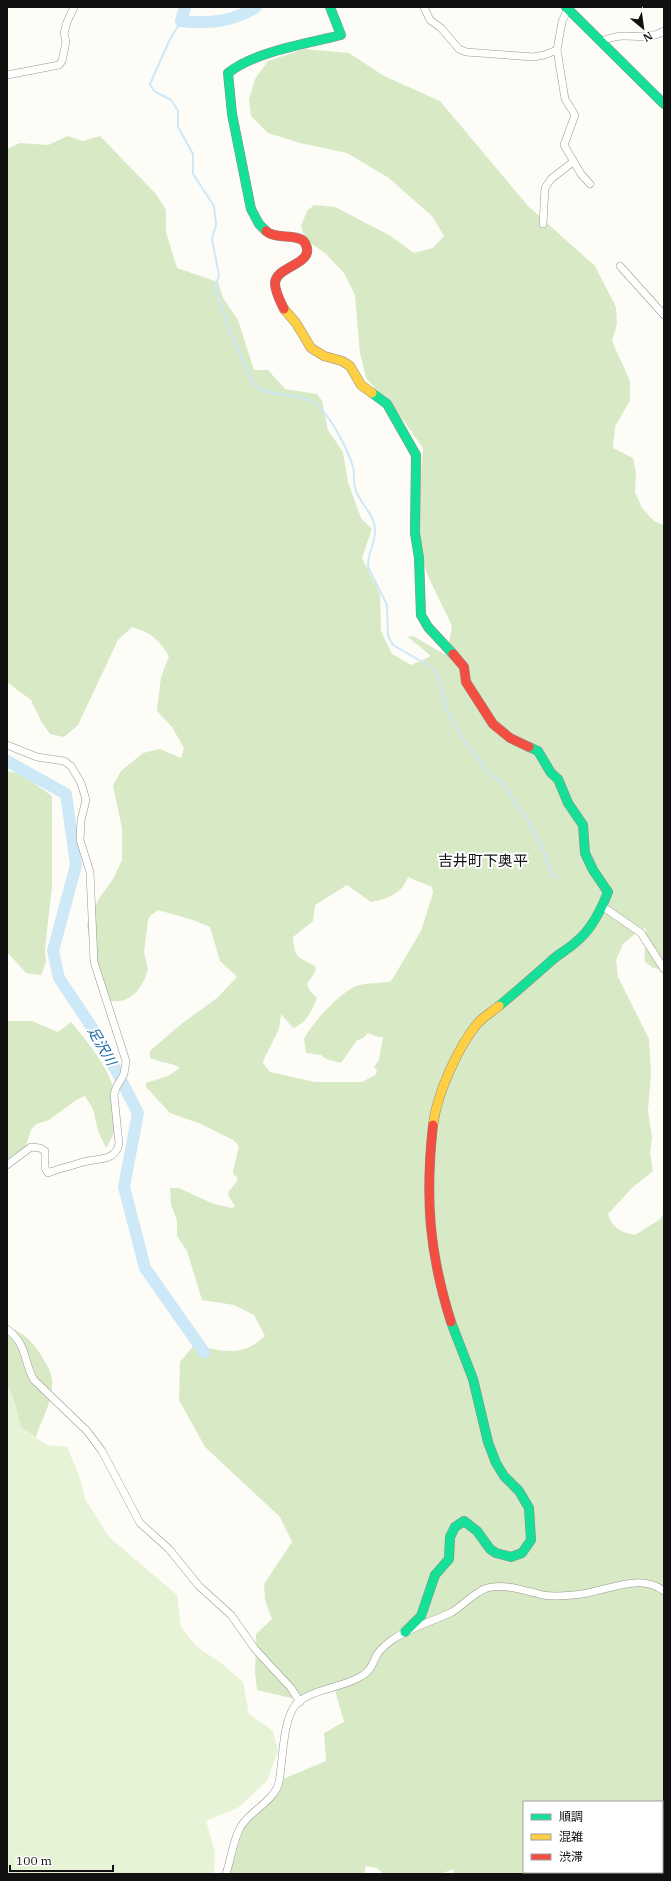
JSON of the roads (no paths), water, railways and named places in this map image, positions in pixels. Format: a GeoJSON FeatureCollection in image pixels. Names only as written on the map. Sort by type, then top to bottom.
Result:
{"type":"FeatureCollection","features":[{"type":"Feature","properties":{"kind":"street"},"geometry":{"type":"LineString","coordinates":[[7,75],[59,65],[62,61],[66,42],[64,33],[74,7]]}},
{"type":"Feature","properties":{"kind":"street"},"geometry":{"type":"LineString","coordinates":[[330,7],[341,35],[253,58],[237,66],[228,73],[232,114],[251,209],[259,224],[270,235],[301,239],[305,243],[308,250],[306,258],[278,276],[275,282],[276,292],[284,309],[296,322],[311,348],[324,356],[342,361],[350,366],[361,385],[387,404],[416,455],[415,533],[419,558],[421,615],[428,627],[464,667],[463,669],[466,682],[472,694],[493,724],[510,738],[538,751],[551,773],[558,779],[568,803],[583,825],[585,853],[593,870],[608,892],[602,906],[589,928],[578,941],[551,961],[537,975],[478,1023],[466,1041],[451,1070],[435,1109],[429,1162],[429,1215],[433,1252],[440,1287],[473,1379],[488,1442],[496,1463],[504,1476],[519,1492],[529,1508],[531,1540],[522,1553],[511,1557],[496,1553],[490,1549],[470,1524],[464,1521],[455,1527],[450,1537],[449,1559],[435,1575],[421,1616],[405,1632]]}},
{"type":"Feature","properties":{"kind":"street"},"geometry":{"type":"LineString","coordinates":[[424,7],[430,20],[441,28],[459,49],[466,52],[533,58],[544,56],[557,50]]}},
{"type":"Feature","properties":{"kind":"street"},"geometry":{"type":"LineString","coordinates":[[590,184],[573,162],[564,142],[575,115],[565,99],[557,50],[562,22],[567,8],[663,101]]}},
{"type":"Feature","properties":{"kind":"street"},"geometry":{"type":"LineString","coordinates":[[601,42],[611,37],[649,37],[658,35],[664,30]]}},
{"type":"Feature","properties":{"kind":"street"},"geometry":{"type":"LineString","coordinates":[[543,224],[545,188],[551,178],[573,162]]}},
{"type":"Feature","properties":{"kind":"street"},"geometry":{"type":"LineString","coordinates":[[620,266],[664,315]]}},
{"type":"Feature","properties":{"kind":"street"},"geometry":{"type":"LineString","coordinates":[[7,745],[37,757],[64,761],[71,766],[81,783],[86,800],[80,820],[80,840],[90,872],[94,962],[126,1062],[124,1074],[116,1088],[114,1095],[119,1144],[118,1151],[105,1159],[85,1161],[48,1173],[45,1168],[45,1151],[40,1148],[31,1147],[7,1165]]}},
{"type":"Feature","properties":{"kind":"street"},"geometry":{"type":"LineString","coordinates":[[602,906],[641,933],[664,969]]}},
{"type":"Feature","properties":{"kind":"street"},"geometry":{"type":"LineString","coordinates":[[7,1329],[23,1346],[30,1372],[34,1380],[88,1431],[102,1451],[140,1523],[169,1550],[198,1586],[231,1615],[255,1650],[291,1688],[300,1702]]}},
{"type":"Feature","properties":{"kind":"street"},"geometry":{"type":"LineString","coordinates":[[226,1874],[240,1827],[248,1818],[257,1812],[279,1783],[282,1753],[288,1722],[296,1704],[340,1684],[358,1678],[371,1669],[378,1653],[391,1641],[405,1632],[453,1611],[477,1593],[487,1588],[498,1587],[527,1590],[544,1595],[556,1596],[578,1595],[624,1583],[648,1584],[664,1592]]}},
{"type":"Feature","properties":{"kind":"waterway"},"geometry":{"type":"LineString","coordinates":[[185,7],[181,21],[201,22],[229,19],[256,7]]}},
{"type":"Feature","properties":{"kind":"waterway"},"geometry":{"type":"LineString","coordinates":[[181,21],[170,39],[150,84],[154,91],[171,100],[178,111],[178,127],[193,154],[193,174],[214,206],[216,225],[212,239],[219,275],[215,289],[230,331],[252,382],[265,391],[296,396],[311,401],[318,406],[331,421],[353,467],[354,486],[374,523],[375,534],[368,567],[387,605],[388,636],[393,645],[433,668],[440,681],[446,709],[465,742],[488,772],[504,784],[509,791],[512,798],[528,821],[541,845],[554,877],[556,877]]}},
{"type":"Feature","properties":{"kind":"waterway","name":"足沢川"},"geometry":{"type":"LineString","coordinates":[[7,761],[66,794],[76,865],[53,951],[59,978],[101,1041],[138,1113],[124,1187],[145,1268],[204,1352]]}},
{"type":"Feature","properties":{"kind":"district","name":"吉井町下奥平"},"geometry":{"type":"Point","coordinates":[483,860]}}]}
